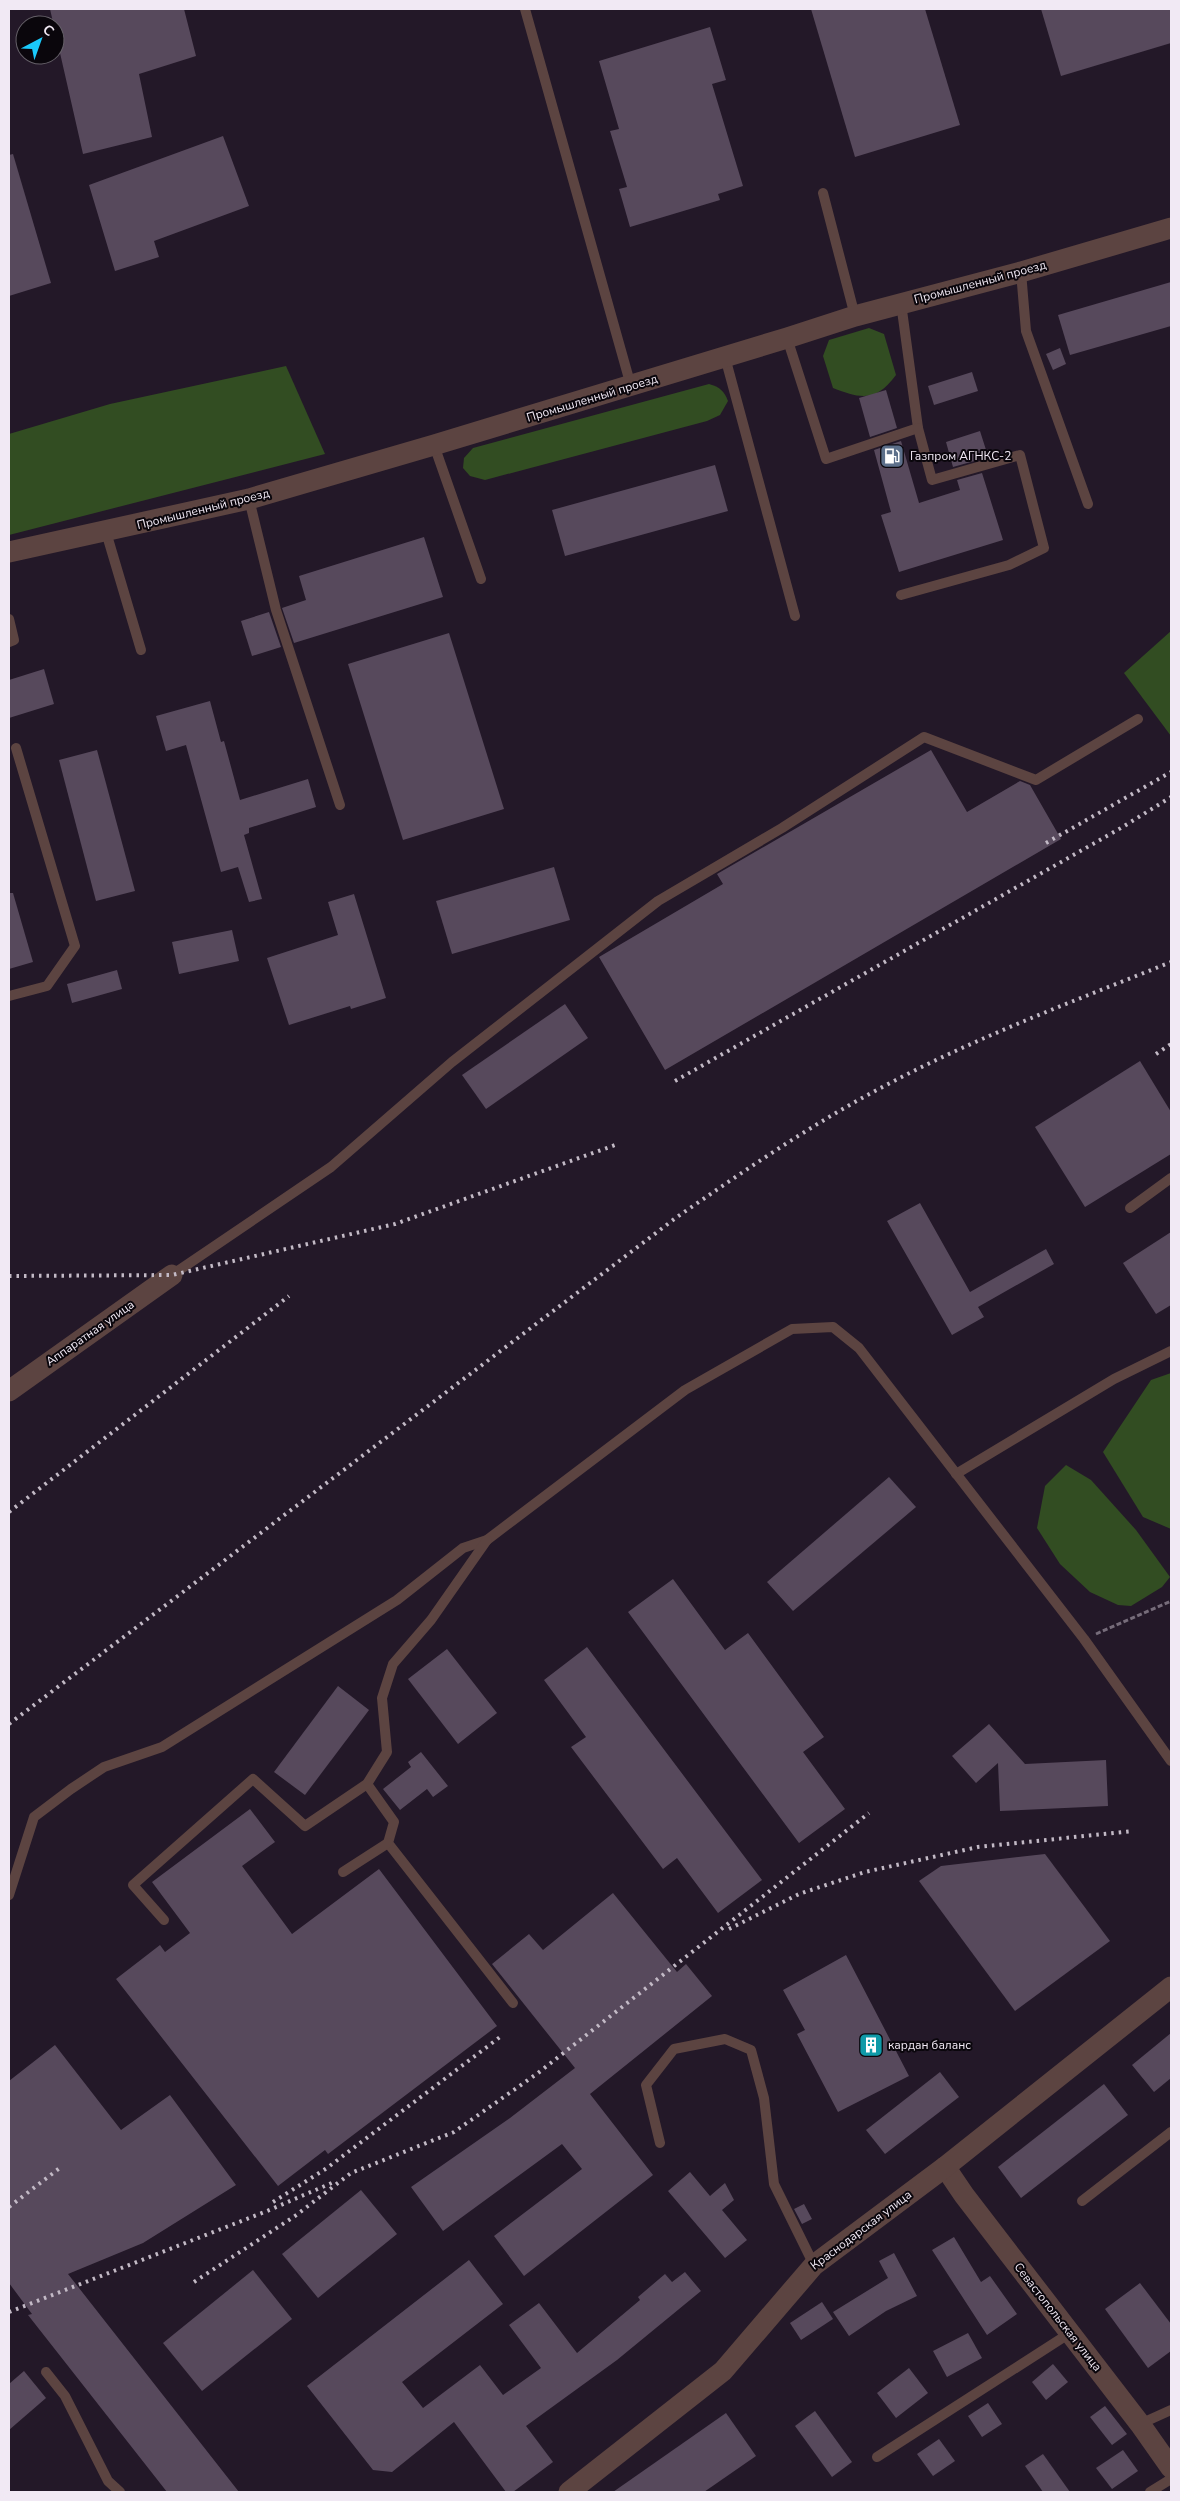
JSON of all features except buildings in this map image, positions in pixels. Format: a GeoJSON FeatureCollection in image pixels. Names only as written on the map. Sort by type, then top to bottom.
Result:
{"type":"FeatureCollection","features":[{"type":"Feature","properties":{"kind":"street","name":"Промышленный проезд"},"geometry":{"type":"LineString","coordinates":[[9,552],[249,499],[434,446],[855,316],[1021,272],[1171,228]]}},
{"type":"Feature","properties":{"kind":"street","name":"Аппаратная улица"},"geometry":{"type":"LineString","coordinates":[[9,1391],[172,1275]]}},
{"type":"Feature","properties":{"kind":"street","name":"Краснодарская улица"},"geometry":{"type":"LineString","coordinates":[[569,2492],[723,2371],[814,2265],[945,2167],[1171,1987]]}},
{"type":"Feature","properties":{"kind":"street","name":"Севастопольская улица"},"geometry":{"type":"LineString","coordinates":[[945,2167],[964,2195],[1140,2424],[1171,2468]]}},
{"type":"Feature","properties":{"kind":"lane"},"geometry":{"type":"LineString","coordinates":[[525,9],[631,386]]}},
{"type":"Feature","properties":{"kind":"lane"},"geometry":{"type":"LineString","coordinates":[[823,193],[855,316]]}},
{"type":"Feature","properties":{"kind":"lane"},"geometry":{"type":"LineString","coordinates":[[1021,272],[1026,331],[1088,504]]}},
{"type":"Feature","properties":{"kind":"lane"},"geometry":{"type":"LineString","coordinates":[[901,303],[918,428],[932,480],[1020,455],[1044,548],[1009,565],[902,595]]}},
{"type":"Feature","properties":{"kind":"lane"},"geometry":{"type":"LineString","coordinates":[[787,338],[826,460],[918,428]]}},
{"type":"Feature","properties":{"kind":"lane"},"geometry":{"type":"LineString","coordinates":[[725,357],[795,616]]}},
{"type":"Feature","properties":{"kind":"lane"},"geometry":{"type":"LineString","coordinates":[[434,446],[481,580]]}},
{"type":"Feature","properties":{"kind":"lane"},"geometry":{"type":"LineString","coordinates":[[249,499],[276,610],[340,805]]}},
{"type":"Feature","properties":{"kind":"lane"},"geometry":{"type":"LineString","coordinates":[[106,532],[140,650]]}},
{"type":"Feature","properties":{"kind":"lane"},"geometry":{"type":"LineString","coordinates":[[9,619],[14,640],[9,642]]}},
{"type":"Feature","properties":{"kind":"lane"},"geometry":{"type":"LineString","coordinates":[[172,1275],[331,1167],[452,1062],[658,901],[782,828],[924,737],[1036,780],[1138,719]]}},
{"type":"Feature","properties":{"kind":"lane"},"geometry":{"type":"LineString","coordinates":[[9,996],[47,986],[75,946],[16,748]]}},
{"type":"Feature","properties":{"kind":"lane"},"geometry":{"type":"LineString","coordinates":[[1130,1208],[1171,1178]]}},
{"type":"Feature","properties":{"kind":"lane"},"geometry":{"type":"LineString","coordinates":[[164,1920],[133,1885],[253,1779],[304,1826],[367,1784],[386,1752],[382,1698],[393,1664],[431,1620],[487,1540],[685,1390],[792,1329],[833,1326],[859,1348],[1084,1639],[1171,1761]]}},
{"type":"Feature","properties":{"kind":"lane"},"geometry":{"type":"LineString","coordinates":[[956,1474],[1114,1379],[1171,1351]]}},
{"type":"Feature","properties":{"kind":"lane"},"geometry":{"type":"LineString","coordinates":[[9,1895],[34,1817],[70,1789],[104,1767],[162,1747],[397,1600],[463,1548],[487,1540]]}},
{"type":"Feature","properties":{"kind":"lane"},"geometry":{"type":"LineString","coordinates":[[342,1872],[388,1844],[394,1822],[367,1784]]}},
{"type":"Feature","properties":{"kind":"lane"},"geometry":{"type":"LineString","coordinates":[[388,1844],[513,2003]]}},
{"type":"Feature","properties":{"kind":"lane"},"geometry":{"type":"LineString","coordinates":[[660,2143],[646,2085],[674,2049],[725,2039],[750,2050],[764,2098],[774,2184],[814,2265]]}},
{"type":"Feature","properties":{"kind":"lane"},"geometry":{"type":"LineString","coordinates":[[1082,2200],[1171,2132]]}},
{"type":"Feature","properties":{"kind":"lane"},"geometry":{"type":"LineString","coordinates":[[877,2456],[1070,2332]]}},
{"type":"Feature","properties":{"kind":"lane"},"geometry":{"type":"LineString","coordinates":[[46,2372],[65,2396],[108,2481],[120,2492]]}},
{"type":"Feature","properties":{"kind":"lane"},"geometry":{"type":"LineString","coordinates":[[1140,2424],[1171,2410]]}},
{"type":"Feature","properties":{"kind":"lane"},"geometry":{"type":"LineString","coordinates":[[1150,2492],[1171,2479]]}},
{"type":"Feature","properties":{"kind":"path"},"geometry":{"type":"LineString","coordinates":[[1084,1639],[1171,1601]]}},
{"type":"Feature","properties":{"kind":"green space"},"geometry":{"type":"Polygon","coordinates":[[[869,328],[884,334],[896,375],[882,390],[867,396],[860,396],[833,388],[823,356],[829,340],[869,328]]]}},
{"type":"Feature","properties":{"kind":"green space"},"geometry":{"type":"Polygon","coordinates":[[[286,366],[325,454],[9,535],[9,434],[110,404],[286,366]]]}},
{"type":"Feature","properties":{"kind":"green space"},"geometry":{"type":"Polygon","coordinates":[[[709,384],[721,390],[728,401],[720,415],[707,421],[485,480],[470,476],[463,468],[464,458],[473,448],[709,384]]]}},
{"type":"Feature","properties":{"kind":"green space"},"geometry":{"type":"Polygon","coordinates":[[[1171,631],[1171,736],[1124,673],[1171,631]]]}},
{"type":"Feature","properties":{"kind":"green space"},"geometry":{"type":"Polygon","coordinates":[[[1171,1373],[1171,1529],[1143,1517],[1103,1452],[1151,1380],[1171,1373]]]}},
{"type":"Feature","properties":{"kind":"green space"},"geometry":{"type":"Polygon","coordinates":[[[1066,1465],[1091,1480],[1136,1530],[1170,1577],[1162,1587],[1131,1606],[1118,1605],[1090,1592],[1060,1564],[1037,1528],[1045,1486],[1066,1465]]]}},
{"type":"Feature","properties":{"kind":"railway"},"geometry":{"type":"LineString","coordinates":[[1046,843],[1171,772]]}},
{"type":"Feature","properties":{"kind":"railway"},"geometry":{"type":"LineString","coordinates":[[675,1081],[1121,828],[1171,797]]}},
{"type":"Feature","properties":{"kind":"railway"},"geometry":{"type":"LineString","coordinates":[[9,1724],[677,1217],[756,1163],[836,1113],[926,1065],[1030,1019],[1171,962]]}},
{"type":"Feature","properties":{"kind":"railway"},"geometry":{"type":"LineString","coordinates":[[1156,1054],[1171,1044]]}},
{"type":"Feature","properties":{"kind":"railway"},"geometry":{"type":"LineString","coordinates":[[9,1276],[172,1275],[395,1224],[618,1144]]}},
{"type":"Feature","properties":{"kind":"railway"},"geometry":{"type":"LineString","coordinates":[[9,1512],[289,1296]]}},
{"type":"Feature","properties":{"kind":"railway"},"geometry":{"type":"LineString","coordinates":[[194,2282],[295,2216],[351,2173],[454,2132],[538,2073],[869,1813]]}},
{"type":"Feature","properties":{"kind":"railway"},"geometry":{"type":"LineString","coordinates":[[729,1929],[799,1894],[865,1872],[978,1847],[1133,1831]]}},
{"type":"Feature","properties":{"kind":"railway"},"geometry":{"type":"LineString","coordinates":[[273,2202],[327,2168],[500,2037]]}},
{"type":"Feature","properties":{"kind":"railway"},"geometry":{"type":"LineString","coordinates":[[9,2207],[61,2167]]}},
{"type":"Feature","properties":{"kind":"railway"},"geometry":{"type":"LineString","coordinates":[[9,2312],[267,2211],[334,2182]]}},
{"type":"Feature","properties":{"kind":"place","name":"Газпром АГНКС-2"},"geometry":{"type":"Point","coordinates":[892,456]}},
{"type":"Feature","properties":{"kind":"place","name":"кардан баланс"},"geometry":{"type":"Point","coordinates":[871,2045]}}]}
